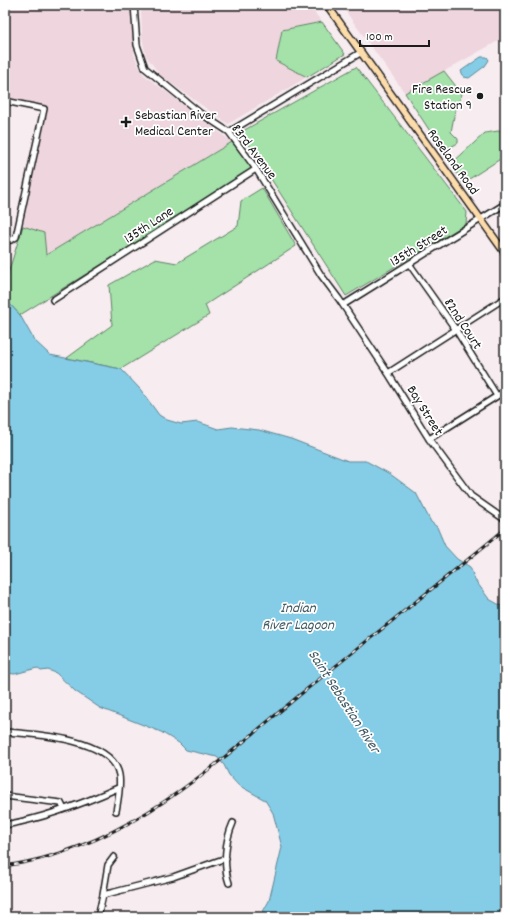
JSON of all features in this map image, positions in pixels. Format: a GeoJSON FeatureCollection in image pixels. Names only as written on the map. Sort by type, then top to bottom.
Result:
{"type":"FeatureCollection","features":[{"type":"Feature","properties":{"kind":"main road","name":"Roseland Road"},"geometry":{"type":"LineString","coordinates":[[327,5],[360,54],[440,160],[505,253]]}},
{"type":"Feature","properties":{"kind":"street","name":"83rd Avenue"},"geometry":{"type":"LineString","coordinates":[[134,5],[137,45],[145,68],[200,113],[229,132],[256,169],[321,275],[343,305]]}},
{"type":"Feature","properties":{"kind":"street"},"geometry":{"type":"LineString","coordinates":[[229,132],[360,54]]}},
{"type":"Feature","properties":{"kind":"street"},"geometry":{"type":"LineString","coordinates":[[5,101],[44,109],[16,237],[5,241]]}},
{"type":"Feature","properties":{"kind":"street","name":"135th Lane"},"geometry":{"type":"LineString","coordinates":[[53,300],[256,169]]}},
{"type":"Feature","properties":{"kind":"street","name":"135th Street"},"geometry":{"type":"LineString","coordinates":[[343,305],[410,265],[505,204]]}},
{"type":"Feature","properties":{"kind":"street","name":"82nd Court"},"geometry":{"type":"LineString","coordinates":[[410,265],[456,330],[497,396]]}},
{"type":"Feature","properties":{"kind":"street"},"geometry":{"type":"LineString","coordinates":[[388,373],[505,298]]}},
{"type":"Feature","properties":{"kind":"street","name":"Bay Street"},"geometry":{"type":"LineString","coordinates":[[343,305],[429,439],[471,496],[501,517]]}},
{"type":"Feature","properties":{"kind":"street"},"geometry":{"type":"LineString","coordinates":[[429,439],[505,391]]}},
{"type":"Feature","properties":{"kind":"street"},"geometry":{"type":"LineString","coordinates":[[5,732],[42,735],[94,748],[106,756],[114,765],[119,775],[116,811]]}},
{"type":"Feature","properties":{"kind":"street"},"geometry":{"type":"LineString","coordinates":[[5,825],[40,817],[89,801],[118,788]]}},
{"type":"Feature","properties":{"kind":"street"},"geometry":{"type":"LineString","coordinates":[[5,796],[61,802],[64,809]]}},
{"type":"Feature","properties":{"kind":"street"},"geometry":{"type":"LineString","coordinates":[[229,883],[225,869],[228,837],[233,824]]}},
{"type":"Feature","properties":{"kind":"street"},"geometry":{"type":"LineString","coordinates":[[98,917],[108,865],[114,857]]}},
{"type":"Feature","properties":{"kind":"street"},"geometry":{"type":"LineString","coordinates":[[103,895],[173,877],[226,858]]}},
{"type":"Feature","properties":{"kind":"shaded area","name":"Sebastian River Medical Center"},"geometry":{"type":"Polygon","coordinates":[[[5,5],[131,5],[134,54],[144,75],[232,142],[46,255],[44,233],[23,226],[48,107],[5,97],[5,5]]]}},
{"type":"Feature","properties":{"kind":"shaded area"},"geometry":{"type":"Polygon","coordinates":[[[141,5],[308,5],[322,22],[282,30],[276,61],[307,77],[228,124],[161,76],[146,56],[142,37],[141,5]]]}},
{"type":"Feature","properties":{"kind":"shaded area"},"geometry":{"type":"Polygon","coordinates":[[[341,5],[505,5],[505,37],[405,93],[341,5]]]}},
{"type":"Feature","properties":{"kind":"green space"},"geometry":{"type":"Polygon","coordinates":[[[322,22],[345,54],[307,77],[276,61],[282,30],[322,22]]]}},
{"type":"Feature","properties":{"kind":"green space"},"geometry":{"type":"Polygon","coordinates":[[[356,67],[467,212],[466,224],[346,296],[241,132],[356,67]]]}},
{"type":"Feature","properties":{"kind":"green space"},"geometry":{"type":"Polygon","coordinates":[[[444,71],[462,94],[455,111],[451,132],[458,139],[458,143],[443,151],[405,93],[444,71]]]}},
{"type":"Feature","properties":{"kind":"green space"},"geometry":{"type":"Polygon","coordinates":[[[505,130],[505,156],[463,183],[451,164],[485,133],[505,130]]]}},
{"type":"Feature","properties":{"kind":"green space"},"geometry":{"type":"Polygon","coordinates":[[[232,142],[254,170],[20,315],[5,299],[5,283],[23,226],[44,233],[46,255],[232,142]]]}},
{"type":"Feature","properties":{"kind":"green space"},"geometry":{"type":"Polygon","coordinates":[[[262,188],[296,246],[205,305],[209,315],[121,369],[67,358],[112,325],[109,285],[155,259],[177,263],[238,226],[241,201],[262,188]]]}},
{"type":"Feature","properties":{"kind":"water"},"geometry":{"type":"Polygon","coordinates":[[[481,57],[487,57],[489,60],[485,66],[469,78],[464,77],[461,71],[481,57]]]}},
{"type":"Feature","properties":{"kind":"water","name":"Indian River Lagoon"},"geometry":{"type":"Polygon","coordinates":[[[5,299],[20,315],[34,340],[50,355],[121,369],[140,389],[159,415],[167,420],[181,424],[198,422],[218,429],[232,427],[259,430],[291,439],[348,461],[366,461],[390,474],[416,493],[431,522],[437,527],[445,546],[457,559],[470,567],[475,580],[489,599],[505,608],[505,917],[260,917],[269,901],[282,847],[273,813],[265,800],[238,785],[217,757],[186,750],[179,743],[161,732],[100,708],[75,691],[56,673],[48,670],[41,671],[37,668],[15,674],[5,673],[5,299]]]}},
{"type":"Feature","properties":{"kind":"railway"},"geometry":{"type":"LineString","coordinates":[[5,866],[50,856],[91,841],[131,822],[168,799],[238,746],[505,529]]}},
{"type":"Feature","properties":{"kind":"place","name":"Fire Rescue Station 9"},"geometry":{"type":"Point","coordinates":[480,96]}},
{"type":"Feature","properties":{"kind":"place","name":"Sebastian River Medical Center"},"geometry":{"type":"Point","coordinates":[126,122]}},
{"type":"Feature","properties":{"kind":"water label","name":"Saint Sebastian River"},"geometry":{"type":"Point","coordinates":[345,701]}}]}
